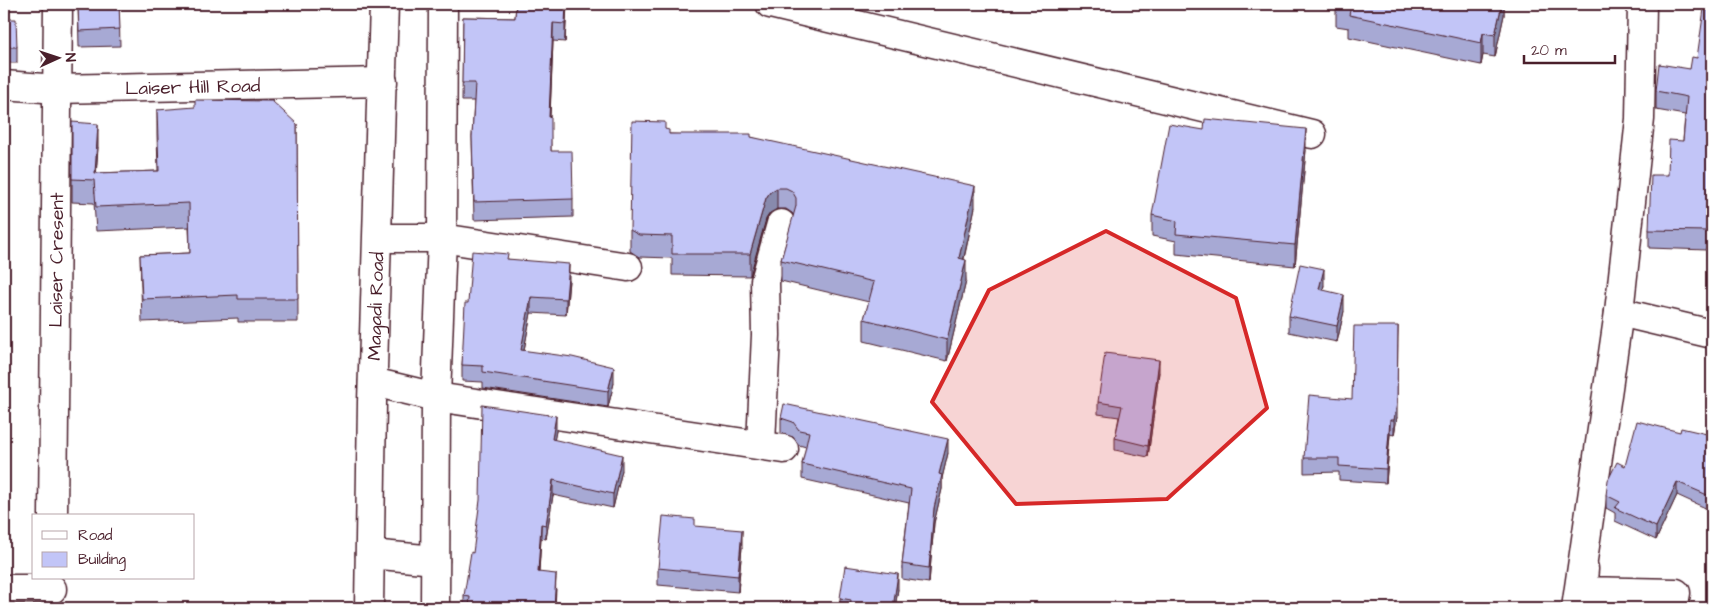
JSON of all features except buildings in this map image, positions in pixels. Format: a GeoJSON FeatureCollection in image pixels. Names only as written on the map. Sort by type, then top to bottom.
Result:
{"type":"FeatureCollection","features":[{"type":"Feature","properties":{"kind":"main road","name":"Laiser Cresent"},"geometry":{"type":"LineString","coordinates":[[53,514],[58,4]]}},
{"type":"Feature","properties":{"kind":"main road","name":"Magadi Road"},"geometry":{"type":"LineString","coordinates":[[370,608],[373,382],[384,4]]}},
{"type":"Feature","properties":{"kind":"main road"},"geometry":{"type":"LineString","coordinates":[[435,608],[436,397],[442,238],[443,4]]}},
{"type":"Feature","properties":{"kind":"main road"},"geometry":{"type":"LineString","coordinates":[[770,4],[1312,134]]}},
{"type":"Feature","properties":{"kind":"main road"},"geometry":{"type":"LineString","coordinates":[[1576,608],[1619,312],[1640,119],[1642,4]]}},
{"type":"Feature","properties":{"kind":"main road","name":"Laiser Hill Road"},"geometry":{"type":"LineString","coordinates":[[4,85],[58,89],[383,82]]}},
{"type":"Feature","properties":{"kind":"main road"},"geometry":{"type":"LineString","coordinates":[[373,382],[436,397],[773,447],[765,281],[781,224]]}},
{"type":"Feature","properties":{"kind":"main road"},"geometry":{"type":"LineString","coordinates":[[378,238],[442,238],[628,268]]}},
{"type":"Feature","properties":{"kind":"main road"},"geometry":{"type":"LineString","coordinates":[[1619,312],[1712,334]]}},
{"type":"Feature","properties":{"kind":"main road"},"geometry":{"type":"LineString","coordinates":[[1593,491],[1582,591],[1676,593],[1673,608]]}},
{"type":"Feature","properties":{"kind":"main road"},"geometry":{"type":"LineString","coordinates":[[370,554],[435,560]]}},
{"type":"Feature","properties":{"kind":"main road"},"geometry":{"type":"LineString","coordinates":[[4,589],[52,592]]}},
{"type":"Feature","properties":{"kind":"highlighted area"},"geometry":{"type":"Polygon","coordinates":[[[1106,231],[1236,298],[1267,408],[1167,499],[1016,504],[932,402],[989,290],[1106,231]]]}}]}
